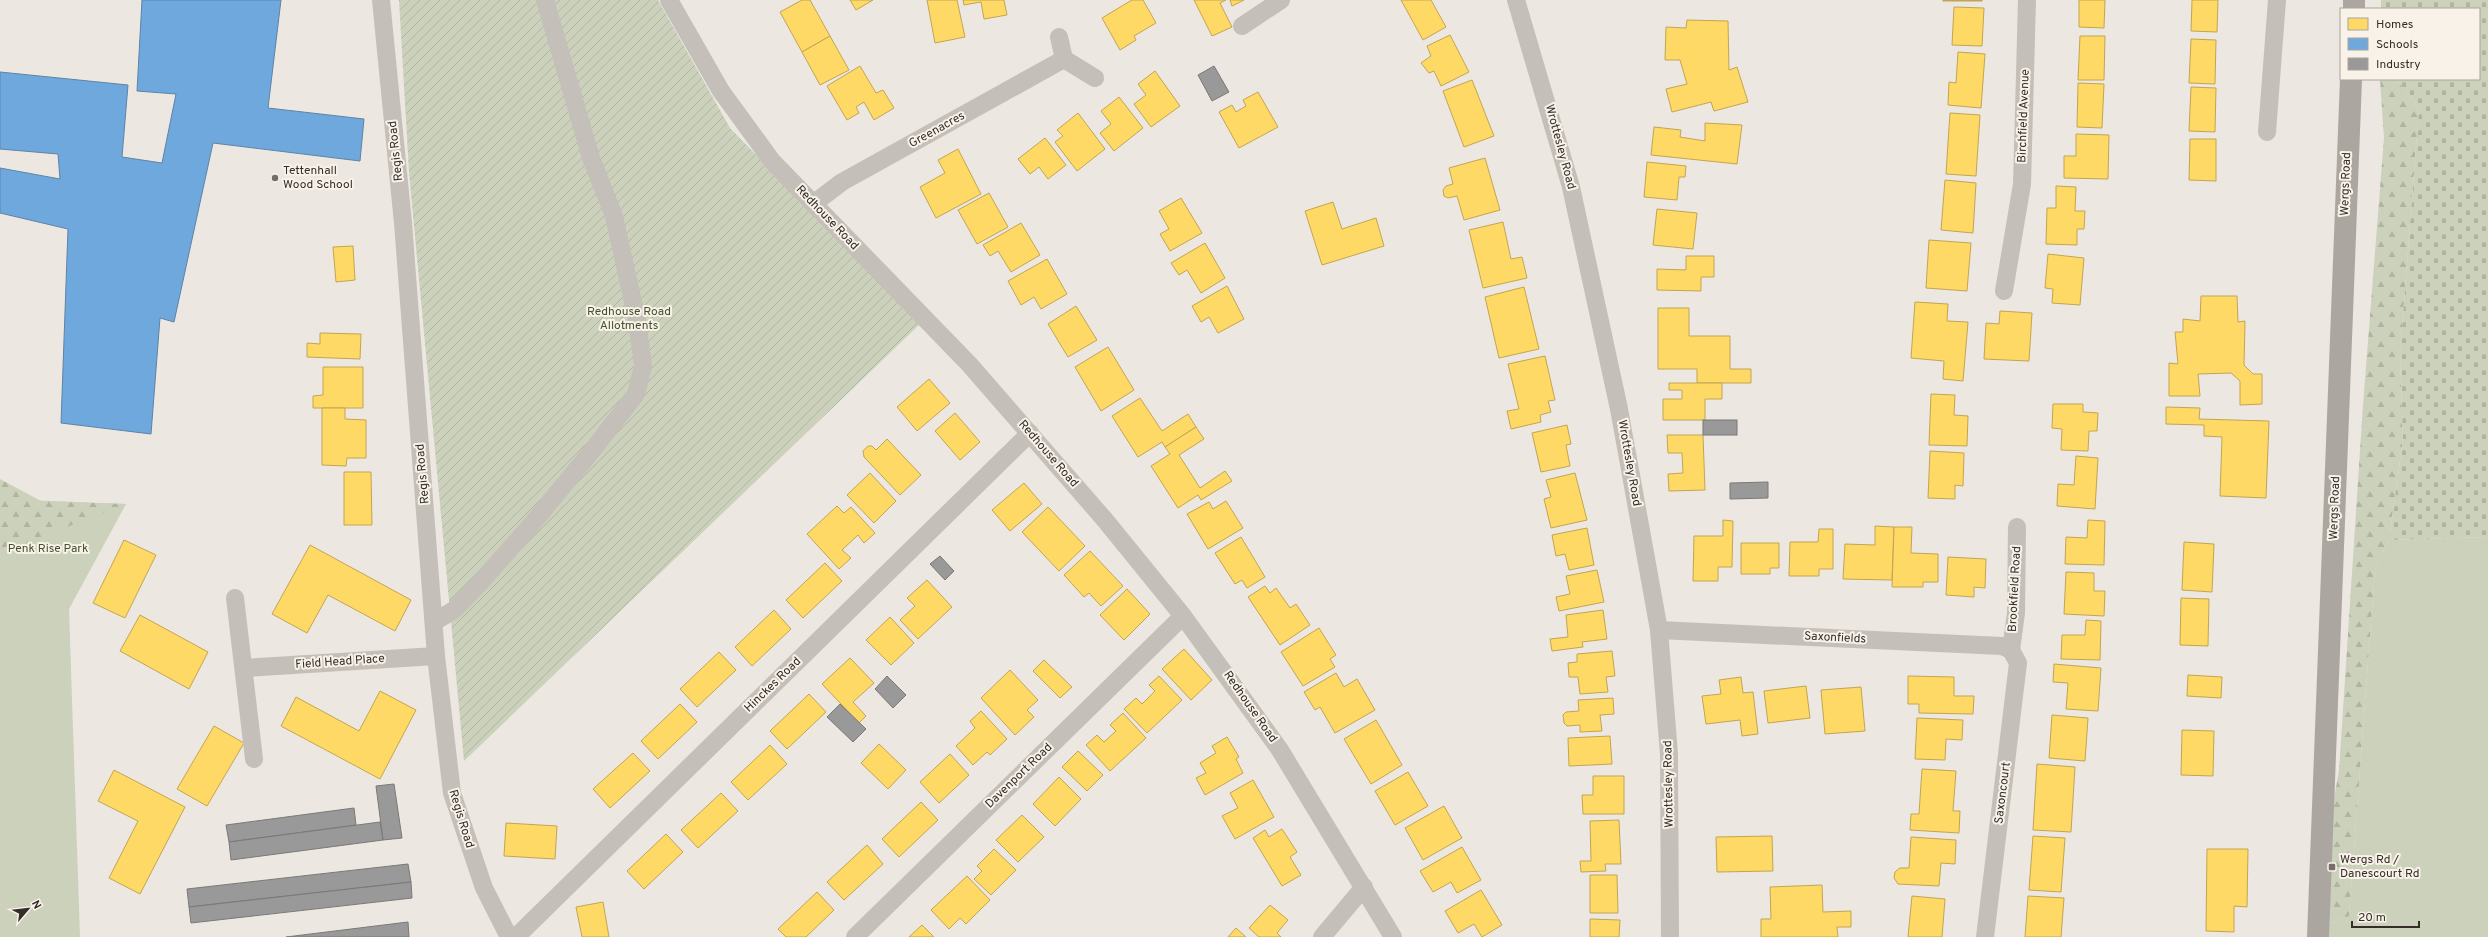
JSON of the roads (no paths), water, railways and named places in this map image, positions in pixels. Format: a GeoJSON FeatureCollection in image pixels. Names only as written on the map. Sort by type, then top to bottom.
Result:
{"type":"FeatureCollection","features":[{"type":"Feature","properties":{"kind":"highway","name":"Wergs Road"},"geometry":{"type":"LineString","coordinates":[[2318,937],[2351,80]]}},
{"type":"Feature","properties":{"kind":"street","name":"Regis Road"},"geometry":{"type":"LineString","coordinates":[[381,0],[403,223],[436,656],[452,794],[484,888],[509,937]]}},
{"type":"Feature","properties":{"kind":"street"},"geometry":{"type":"LineString","coordinates":[[434,622],[454,610],[479,584],[531,525],[591,452],[636,394],[642,366],[637,320],[614,216],[589,151],[545,0]]}},
{"type":"Feature","properties":{"kind":"street","name":"Redhouse Road"},"geometry":{"type":"LineString","coordinates":[[669,0],[721,91],[772,160],[969,364],[1146,569],[1183,616],[1280,750],[1393,937]]}},
{"type":"Feature","properties":{"kind":"street"},"geometry":{"type":"LineString","coordinates":[[1242,26],[1281,0]]}},
{"type":"Feature","properties":{"kind":"street","name":"Wrottesley Road"},"geometry":{"type":"LineString","coordinates":[[1516,0],[1545,93],[1571,188],[1619,409],[1659,630],[1669,754],[1670,937]]}},
{"type":"Feature","properties":{"kind":"street","name":"Birchfield Avenue"},"geometry":{"type":"LineString","coordinates":[[2004,291],[2013,230],[2022,184],[2027,0]]}},
{"type":"Feature","properties":{"kind":"street"},"geometry":{"type":"LineString","coordinates":[[2267,132],[2277,0]]}},
{"type":"Feature","properties":{"kind":"street"},"geometry":{"type":"LineString","coordinates":[[1059,37],[1064,60],[1095,78]]}},
{"type":"Feature","properties":{"kind":"street","name":"Greenacres"},"geometry":{"type":"LineString","coordinates":[[813,204],[842,182],[1064,60]]}},
{"type":"Feature","properties":{"kind":"street","name":"Hinckes Road"},"geometry":{"type":"LineString","coordinates":[[516,937],[1030,434]]}},
{"type":"Feature","properties":{"kind":"street","name":"Brookfield Road"},"geometry":{"type":"LineString","coordinates":[[2011,650],[2016,613],[2017,527]]}},
{"type":"Feature","properties":{"kind":"street"},"geometry":{"type":"LineString","coordinates":[[235,598],[254,759]]}},
{"type":"Feature","properties":{"kind":"street","name":"Davenport Road"},"geometry":{"type":"LineString","coordinates":[[855,937],[1183,616]]}},
{"type":"Feature","properties":{"kind":"street","name":"Saxonfields"},"geometry":{"type":"LineString","coordinates":[[1659,630],[2002,646],[2011,650]]}},
{"type":"Feature","properties":{"kind":"street","name":"Saxoncourt"},"geometry":{"type":"LineString","coordinates":[[1985,937],[2018,663],[2011,650]]}},
{"type":"Feature","properties":{"kind":"street","name":"Field Head Place"},"geometry":{"type":"LineString","coordinates":[[244,668],[436,656]]}},
{"type":"Feature","properties":{"kind":"street"},"geometry":{"type":"LineString","coordinates":[[1322,937],[1364,887]]}},
{"type":"Feature","properties":{"kind":"place","name":"Tettenhall Wood School"},"geometry":{"type":"Point","coordinates":[275,178]}},
{"type":"Feature","properties":{"kind":"place","name":"Wergs Rd / Danescourt Rd"},"geometry":{"type":"Point","coordinates":[2332,867]}},
{"type":"Feature","properties":{"kind":"park label","name":"Redhouse Road Allotments"},"geometry":{"type":"Point","coordinates":[629,319]}},
{"type":"Feature","properties":{"kind":"park label","name":"Penk Rise Park"},"geometry":{"type":"Point","coordinates":[48,549]}}]}
